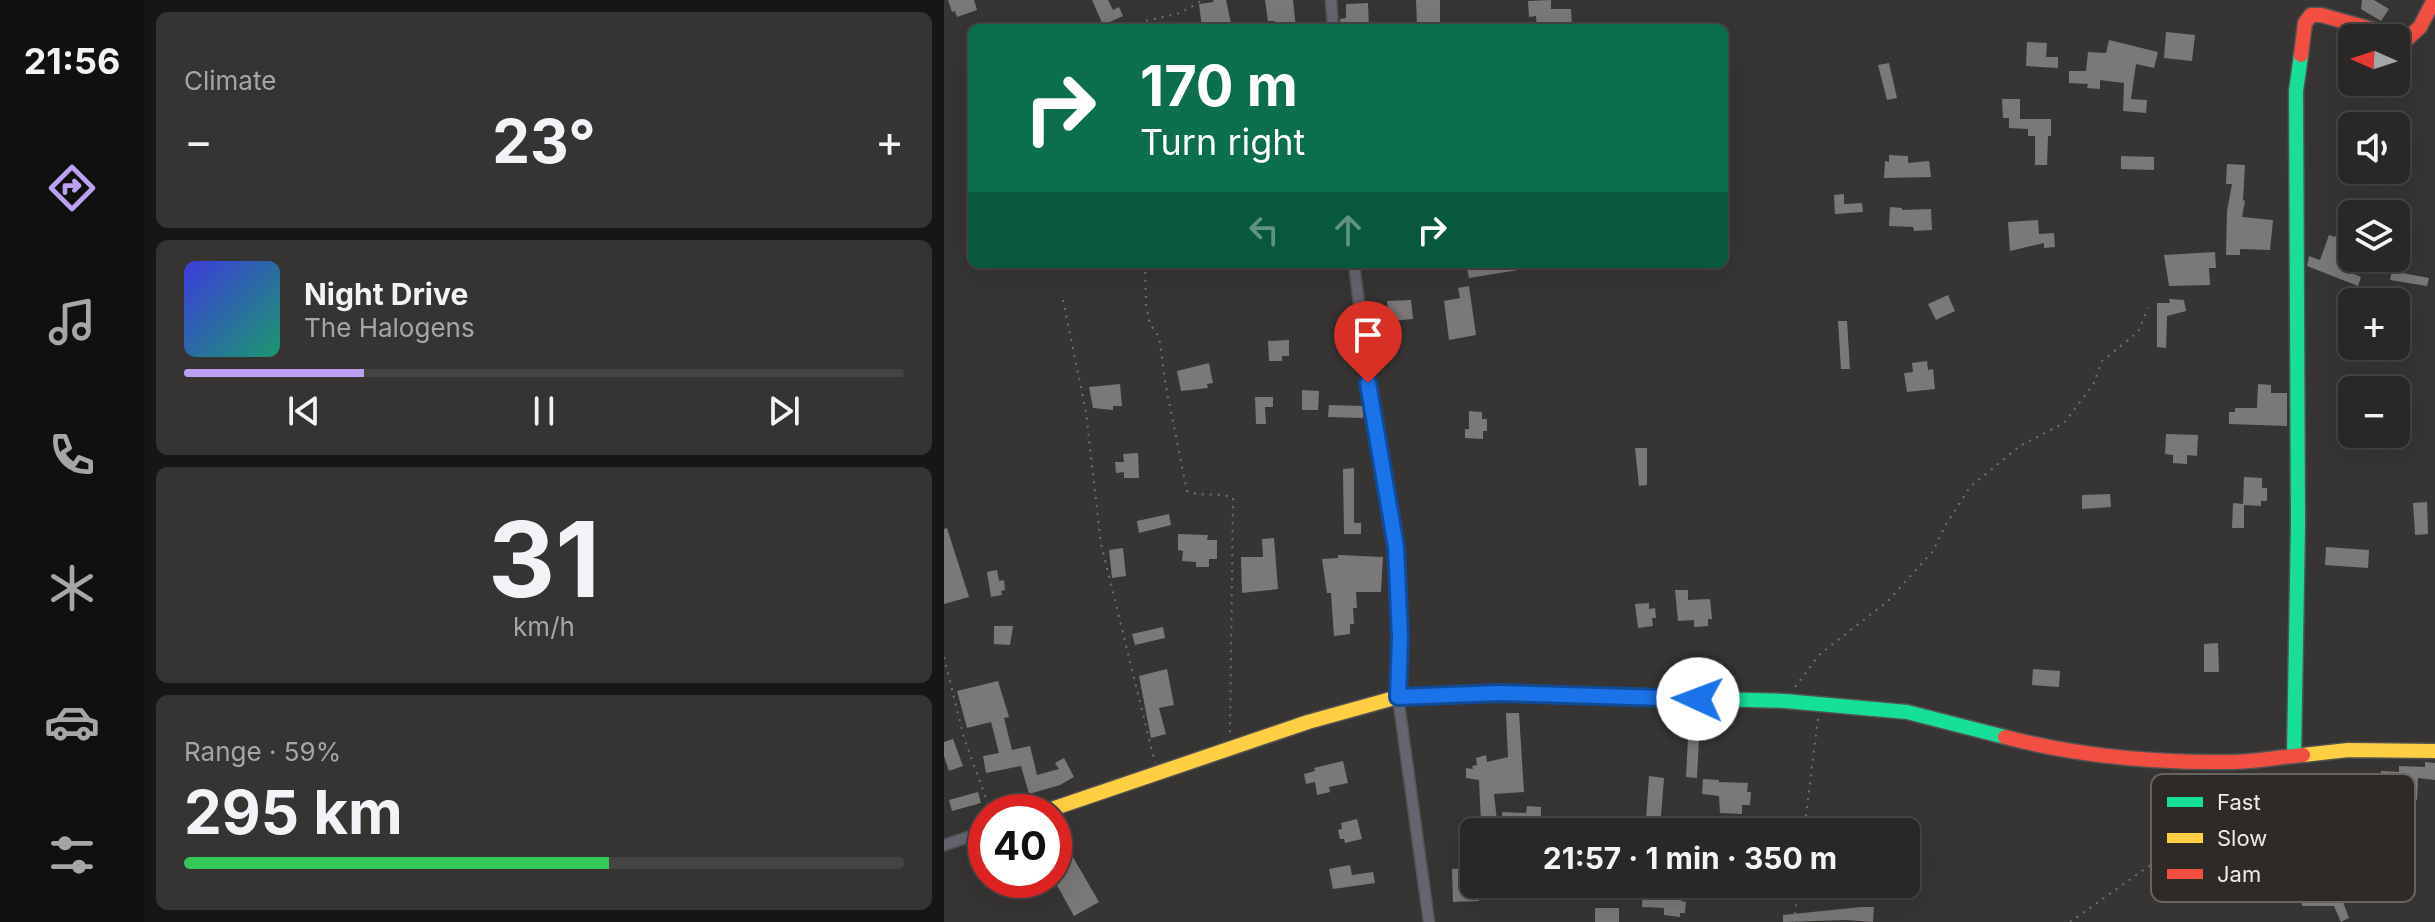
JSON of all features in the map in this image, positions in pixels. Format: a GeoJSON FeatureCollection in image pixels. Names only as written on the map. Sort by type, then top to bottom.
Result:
{"type":"FeatureCollection","features":[{"type":"Feature","properties":{"kind":"street"},"geometry":{"type":"LineString","coordinates":[[1331,0],[1333,24]]}},
{"type":"Feature","properties":{"kind":"street"},"geometry":{"type":"LineString","coordinates":[[2294,755],[2298,524],[2296,91],[2305,23],[2311,15],[2321,15],[2407,39],[2419,30],[2434,0]]}},
{"type":"Feature","properties":{"kind":"street"},"geometry":{"type":"LineString","coordinates":[[1355,268],[1373,414],[1396,547],[1400,637],[1398,697],[1429,922]]}},
{"type":"Feature","properties":{"kind":"street"},"geometry":{"type":"LineString","coordinates":[[1072,803],[1308,722],[1398,697],[1499,693],[1785,701],[1907,712],[2044,747],[2114,757],[2231,762],[2348,750],[2435,751]]}},
{"type":"Feature","properties":{"kind":"street"},"geometry":{"type":"LineString","coordinates":[[944,845],[968,837]]}},
{"type":"Feature","properties":{"kind":"path"},"geometry":{"type":"LineString","coordinates":[[1145,24],[1145,21],[1180,13],[1203,0]]}},
{"type":"Feature","properties":{"kind":"path"},"geometry":{"type":"LineString","coordinates":[[1145,268],[1146,305],[1150,324],[1159,337],[1187,491],[1197,495],[1227,495],[1233,498],[1234,503],[1230,750]]}},
{"type":"Feature","properties":{"kind":"path"},"geometry":{"type":"LineString","coordinates":[[1063,300],[1086,412],[1101,544],[1158,775]]}},
{"type":"Feature","properties":{"kind":"path"},"geometry":{"type":"LineString","coordinates":[[1785,701],[1820,654],[1888,601],[1933,551],[1970,487],[2020,446],[2064,423],[2093,385],[2102,361],[2138,332],[2148,308]]}},
{"type":"Feature","properties":{"kind":"path"},"geometry":{"type":"LineString","coordinates":[[944,657],[964,738],[984,794]]}},
{"type":"Feature","properties":{"kind":"path"},"geometry":{"type":"LineString","coordinates":[[1806,818],[1819,705]]}},
{"type":"Feature","properties":{"kind":"path"},"geometry":{"type":"LineString","coordinates":[[2224,774],[2231,762]]}},
{"type":"Feature","properties":{"kind":"path"},"geometry":{"type":"LineString","coordinates":[[2070,922],[2151,865]]}},
{"type":"Feature","properties":{"kind":"path"},"geometry":{"type":"LineString","coordinates":[[1794,922],[1797,898]]}},
{"type":"Feature","properties":{"kind":"building"},"geometry":{"type":"Polygon","coordinates":[[[948,0],[974,0],[977,10],[957,17],[948,0]]]}},
{"type":"Feature","properties":{"kind":"building"},"geometry":{"type":"Polygon","coordinates":[[[1092,0],[1108,0],[1113,10],[1119,7],[1123,16],[1103,24],[1092,0]]]}},
{"type":"Feature","properties":{"kind":"building"},"geometry":{"type":"Polygon","coordinates":[[[1226,0],[1231,24],[1202,24],[1199,4],[1226,0]]]}},
{"type":"Feature","properties":{"kind":"building"},"geometry":{"type":"Polygon","coordinates":[[[1265,0],[1293,0],[1296,24],[1268,21],[1265,0]]]}},
{"type":"Feature","properties":{"kind":"building"},"geometry":{"type":"Polygon","coordinates":[[[1416,0],[1440,0],[1440,24],[1417,24],[1416,0]]]}},
{"type":"Feature","properties":{"kind":"building"},"geometry":{"type":"Polygon","coordinates":[[[1551,0],[1551,9],[1571,9],[1572,24],[1537,24],[1536,16],[1529,17],[1528,1],[1551,0]]]}},
{"type":"Feature","properties":{"kind":"building"},"geometry":{"type":"Polygon","coordinates":[[[2362,0],[2374,0],[2389,9],[2381,21],[2361,9],[2362,0]]]}},
{"type":"Feature","properties":{"kind":"building"},"geometry":{"type":"Polygon","coordinates":[[[1368,3],[1369,24],[1341,24],[1340,19],[1346,18],[1346,4],[1368,3]]]}},
{"type":"Feature","properties":{"kind":"building"},"geometry":{"type":"Polygon","coordinates":[[[2166,32],[2195,35],[2192,61],[2164,58],[2166,32]]]}},
{"type":"Feature","properties":{"kind":"building"},"geometry":{"type":"Polygon","coordinates":[[[2109,40],[2158,52],[2154,68],[2136,64],[2131,99],[2147,100],[2146,113],[2123,111],[2124,83],[2100,80],[2100,89],[2087,88],[2088,84],[2069,83],[2069,71],[2086,71],[2088,52],[2106,53],[2109,40]]]}},
{"type":"Feature","properties":{"kind":"building"},"geometry":{"type":"Polygon","coordinates":[[[2027,42],[2047,43],[2046,57],[2058,57],[2058,68],[2026,66],[2027,42]]]}},
{"type":"Feature","properties":{"kind":"building"},"geometry":{"type":"Polygon","coordinates":[[[1889,63],[1897,98],[1887,100],[1878,65],[1889,63]]]}},
{"type":"Feature","properties":{"kind":"building"},"geometry":{"type":"Polygon","coordinates":[[[2002,99],[2020,99],[2020,119],[2051,119],[2047,165],[2035,165],[2035,136],[2028,136],[2028,129],[2009,128],[2009,118],[2003,118],[2002,99]]]}},
{"type":"Feature","properties":{"kind":"building"},"geometry":{"type":"Polygon","coordinates":[[[1889,155],[1908,156],[1908,163],[1929,161],[1931,177],[1884,178],[1885,161],[1889,162],[1889,155]]]}},
{"type":"Feature","properties":{"kind":"building"},"geometry":{"type":"Polygon","coordinates":[[[2121,156],[2154,157],[2154,170],[2121,169],[2121,156]]]}},
{"type":"Feature","properties":{"kind":"building"},"geometry":{"type":"Polygon","coordinates":[[[2227,164],[2245,165],[2242,217],[2273,220],[2270,250],[2240,249],[2240,255],[2226,255],[2227,211],[2232,184],[2226,184],[2227,164]]]}},
{"type":"Feature","properties":{"kind":"building"},"geometry":{"type":"Polygon","coordinates":[[[1844,194],[1844,204],[1862,203],[1863,212],[1835,214],[1834,195],[1844,194]]]}},
{"type":"Feature","properties":{"kind":"building"},"geometry":{"type":"Polygon","coordinates":[[[1890,207],[1902,210],[1931,209],[1932,230],[1914,231],[1913,227],[1889,226],[1890,207]]]}},
{"type":"Feature","properties":{"kind":"building"},"geometry":{"type":"Polygon","coordinates":[[[2038,220],[2039,234],[2054,233],[2055,247],[2044,248],[2044,243],[2010,251],[2008,222],[2038,220]]]}},
{"type":"Feature","properties":{"kind":"building"},"geometry":{"type":"Polygon","coordinates":[[[2338,231],[2338,272],[2361,277],[2358,286],[2307,266],[2309,256],[2320,260],[2329,235],[2335,237],[2338,231]]]}},
{"type":"Feature","properties":{"kind":"building"},"geometry":{"type":"Polygon","coordinates":[[[2215,252],[2216,268],[2209,268],[2210,285],[2169,286],[2164,255],[2215,252]]]}},
{"type":"Feature","properties":{"kind":"building"},"geometry":{"type":"Polygon","coordinates":[[[1467,268],[1525,269],[1469,278],[1467,268]]]}},
{"type":"Feature","properties":{"kind":"building"},"geometry":{"type":"Polygon","coordinates":[[[2392,272],[2429,278],[2427,286],[2390,280],[2392,272]]]}},
{"type":"Feature","properties":{"kind":"building"},"geometry":{"type":"Polygon","coordinates":[[[1469,286],[1476,335],[1449,340],[1444,301],[1460,298],[1458,288],[1469,286]]]}},
{"type":"Feature","properties":{"kind":"building"},"geometry":{"type":"Polygon","coordinates":[[[1948,295],[1955,311],[1936,320],[1928,304],[1948,295]]]}},
{"type":"Feature","properties":{"kind":"building"},"geometry":{"type":"Polygon","coordinates":[[[2169,299],[2184,300],[2186,311],[2167,316],[2166,348],[2157,347],[2157,303],[2170,303],[2169,299]]]}},
{"type":"Feature","properties":{"kind":"building"},"geometry":{"type":"Polygon","coordinates":[[[1411,300],[1413,319],[1389,321],[1387,301],[1411,300]]]}},
{"type":"Feature","properties":{"kind":"building"},"geometry":{"type":"Polygon","coordinates":[[[1838,321],[1847,321],[1850,369],[1841,369],[1838,321]]]}},
{"type":"Feature","properties":{"kind":"building"},"geometry":{"type":"Polygon","coordinates":[[[1289,340],[1289,356],[1282,356],[1282,361],[1269,361],[1268,341],[1289,340]]]}},
{"type":"Feature","properties":{"kind":"building"},"geometry":{"type":"Polygon","coordinates":[[[1927,361],[1928,370],[1933,369],[1935,389],[1907,392],[1904,373],[1913,372],[1912,363],[1927,361]]]}},
{"type":"Feature","properties":{"kind":"building"},"geometry":{"type":"Polygon","coordinates":[[[1209,363],[1213,383],[1207,384],[1208,388],[1181,391],[1177,371],[1209,363]]]}},
{"type":"Feature","properties":{"kind":"building"},"geometry":{"type":"Polygon","coordinates":[[[1120,384],[1122,406],[1113,406],[1113,410],[1093,408],[1089,387],[1120,384]]]}},
{"type":"Feature","properties":{"kind":"building"},"geometry":{"type":"Polygon","coordinates":[[[2258,384],[2271,385],[2271,393],[2287,393],[2287,426],[2229,424],[2229,412],[2235,412],[2235,408],[2257,408],[2258,384]]]}},
{"type":"Feature","properties":{"kind":"building"},"geometry":{"type":"Polygon","coordinates":[[[1302,390],[1319,391],[1318,410],[1302,410],[1302,390]]]}},
{"type":"Feature","properties":{"kind":"building"},"geometry":{"type":"Polygon","coordinates":[[[1255,397],[1273,397],[1273,407],[1265,407],[1266,424],[1256,424],[1255,397]]]}},
{"type":"Feature","properties":{"kind":"building"},"geometry":{"type":"Polygon","coordinates":[[[1329,405],[1363,406],[1363,418],[1328,417],[1329,405]]]}},
{"type":"Feature","properties":{"kind":"building"},"geometry":{"type":"Polygon","coordinates":[[[1469,411],[1482,412],[1482,419],[1487,419],[1483,439],[1465,438],[1465,429],[1469,429],[1469,411]]]}},
{"type":"Feature","properties":{"kind":"building"},"geometry":{"type":"Polygon","coordinates":[[[2166,434],[2198,435],[2197,456],[2187,455],[2187,464],[2173,463],[2173,455],[2165,454],[2166,434]]]}},
{"type":"Feature","properties":{"kind":"building"},"geometry":{"type":"Polygon","coordinates":[[[1635,448],[1647,448],[1647,485],[1639,486],[1635,448]]]}},
{"type":"Feature","properties":{"kind":"building"},"geometry":{"type":"Polygon","coordinates":[[[1138,453],[1139,478],[1124,478],[1124,472],[1116,473],[1115,462],[1124,462],[1123,454],[1138,453]]]}},
{"type":"Feature","properties":{"kind":"building"},"geometry":{"type":"Polygon","coordinates":[[[1354,468],[1354,523],[1361,523],[1361,534],[1344,534],[1343,469],[1354,468]]]}},
{"type":"Feature","properties":{"kind":"building"},"geometry":{"type":"Polygon","coordinates":[[[2244,477],[2262,478],[2262,488],[2267,488],[2267,501],[2261,501],[2261,506],[2244,505],[2244,528],[2232,528],[2233,503],[2243,504],[2244,477]]]}},
{"type":"Feature","properties":{"kind":"building"},"geometry":{"type":"Polygon","coordinates":[[[2110,494],[2111,507],[2082,509],[2082,495],[2110,494]]]}},
{"type":"Feature","properties":{"kind":"building"},"geometry":{"type":"Polygon","coordinates":[[[2427,502],[2428,534],[2415,535],[2413,503],[2427,502]]]}},
{"type":"Feature","properties":{"kind":"building"},"geometry":{"type":"Polygon","coordinates":[[[1169,514],[1171,525],[1139,533],[1137,521],[1169,514]]]}},
{"type":"Feature","properties":{"kind":"building"},"geometry":{"type":"Polygon","coordinates":[[[947,528],[969,597],[944,604],[944,529],[947,528]]]}},
{"type":"Feature","properties":{"kind":"building"},"geometry":{"type":"Polygon","coordinates":[[[1178,534],[1208,535],[1207,540],[1217,540],[1217,559],[1209,559],[1209,567],[1196,567],[1196,562],[1182,561],[1183,551],[1178,550],[1178,534]]]}},
{"type":"Feature","properties":{"kind":"building"},"geometry":{"type":"Polygon","coordinates":[[[1274,538],[1278,589],[1242,593],[1241,557],[1263,557],[1262,539],[1274,538]]]}},
{"type":"Feature","properties":{"kind":"building"},"geometry":{"type":"Polygon","coordinates":[[[2326,547],[2369,550],[2368,568],[2325,565],[2326,547]]]}},
{"type":"Feature","properties":{"kind":"building"},"geometry":{"type":"Polygon","coordinates":[[[1123,548],[1126,576],[1112,578],[1109,550],[1123,548]]]}},
{"type":"Feature","properties":{"kind":"building"},"geometry":{"type":"Polygon","coordinates":[[[1338,555],[1383,557],[1381,592],[1356,592],[1357,608],[1353,608],[1354,624],[1350,624],[1350,634],[1334,636],[1331,593],[1327,593],[1322,559],[1338,558],[1338,555]]]}},
{"type":"Feature","properties":{"kind":"building"},"geometry":{"type":"Polygon","coordinates":[[[997,570],[999,581],[1004,580],[1005,590],[1001,591],[1002,595],[991,597],[987,572],[997,570]]]}},
{"type":"Feature","properties":{"kind":"building"},"geometry":{"type":"Polygon","coordinates":[[[1675,590],[1688,590],[1688,600],[1710,599],[1712,619],[1708,619],[1708,626],[1694,627],[1694,620],[1678,621],[1675,590]]]}},
{"type":"Feature","properties":{"kind":"building"},"geometry":{"type":"Polygon","coordinates":[[[1649,603],[1649,609],[1655,608],[1653,626],[1638,628],[1635,604],[1649,603]]]}},
{"type":"Feature","properties":{"kind":"building"},"geometry":{"type":"Polygon","coordinates":[[[994,626],[1013,626],[1010,645],[994,644],[994,626]]]}},
{"type":"Feature","properties":{"kind":"building"},"geometry":{"type":"Polygon","coordinates":[[[1163,627],[1165,638],[1135,645],[1132,634],[1163,627]]]}},
{"type":"Feature","properties":{"kind":"building"},"geometry":{"type":"Polygon","coordinates":[[[2218,643],[2219,672],[2204,672],[2204,644],[2218,643]]]}},
{"type":"Feature","properties":{"kind":"building"},"geometry":{"type":"Polygon","coordinates":[[[1167,669],[1174,705],[1159,708],[1166,734],[1151,738],[1139,676],[1167,669]]]}},
{"type":"Feature","properties":{"kind":"building"},"geometry":{"type":"Polygon","coordinates":[[[2033,669],[2060,671],[2059,687],[2032,685],[2033,669]]]}},
{"type":"Feature","properties":{"kind":"building"},"geometry":{"type":"Polygon","coordinates":[[[998,681],[1009,717],[1004,718],[1012,750],[1030,746],[1037,775],[1059,769],[1055,763],[1064,758],[1074,777],[1060,785],[1029,794],[1021,766],[986,773],[983,756],[999,753],[991,722],[967,728],[957,691],[998,681]]]}},
{"type":"Feature","properties":{"kind":"building"},"geometry":{"type":"Polygon","coordinates":[[[1506,713],[1519,713],[1524,792],[1494,794],[1497,818],[1481,818],[1479,780],[1466,778],[1466,768],[1473,769],[1472,766],[1477,765],[1476,758],[1486,755],[1487,762],[1508,757],[1506,713]]]}},
{"type":"Feature","properties":{"kind":"building"},"geometry":{"type":"Polygon","coordinates":[[[1685,718],[1700,720],[1697,778],[1686,777],[1688,738],[1684,738],[1685,718]]]}},
{"type":"Feature","properties":{"kind":"building"},"geometry":{"type":"Polygon","coordinates":[[[953,739],[963,766],[949,771],[944,742],[953,739]]]}},
{"type":"Feature","properties":{"kind":"building"},"geometry":{"type":"Polygon","coordinates":[[[1343,761],[1348,783],[1329,787],[1330,792],[1317,795],[1315,782],[1306,784],[1304,774],[1315,771],[1314,768],[1343,761]]]}},
{"type":"Feature","properties":{"kind":"building"},"geometry":{"type":"Polygon","coordinates":[[[2425,762],[2435,763],[2435,780],[2418,778],[2417,800],[2415,774],[2381,774],[2381,771],[2399,772],[2399,766],[2425,767],[2425,762]]]}},
{"type":"Feature","properties":{"kind":"building"},"geometry":{"type":"Polygon","coordinates":[[[1649,776],[1664,778],[1661,816],[1646,818],[1649,776]]]}},
{"type":"Feature","properties":{"kind":"building"},"geometry":{"type":"Polygon","coordinates":[[[1703,779],[1748,783],[1750,805],[1742,805],[1742,814],[1720,813],[1719,796],[1702,794],[1703,779]]]}},
{"type":"Feature","properties":{"kind":"building"},"geometry":{"type":"Polygon","coordinates":[[[968,795],[968,807],[952,811],[949,800],[968,795]]]}},
{"type":"Feature","properties":{"kind":"building"},"geometry":{"type":"Polygon","coordinates":[[[1527,806],[1541,807],[1541,818],[1502,818],[1502,812],[1526,813],[1527,806]]]}},
{"type":"Feature","properties":{"kind":"building"},"geometry":{"type":"Polygon","coordinates":[[[1357,819],[1362,839],[1345,843],[1344,839],[1340,839],[1338,830],[1342,829],[1341,823],[1357,819]]]}},
{"type":"Feature","properties":{"kind":"building"},"geometry":{"type":"Polygon","coordinates":[[[1072,856],[1099,902],[1074,916],[1064,898],[1072,898],[1072,856]]]}},
{"type":"Feature","properties":{"kind":"building"},"geometry":{"type":"Polygon","coordinates":[[[1350,865],[1352,875],[1373,872],[1375,883],[1333,889],[1329,869],[1350,865]]]}},
{"type":"Feature","properties":{"kind":"building"},"geometry":{"type":"Polygon","coordinates":[[[1452,869],[1460,869],[1460,898],[1479,898],[1479,901],[1453,902],[1452,869]]]}},
{"type":"Feature","properties":{"kind":"building"},"geometry":{"type":"Polygon","coordinates":[[[1642,898],[1681,898],[1681,901],[1686,902],[1685,913],[1680,913],[1680,917],[1664,915],[1664,908],[1642,907],[1642,898]]]}},
{"type":"Feature","properties":{"kind":"building"},"geometry":{"type":"Polygon","coordinates":[[[2302,902],[2343,902],[2349,918],[2341,922],[2334,906],[2302,906],[2302,902]]]}},
{"type":"Feature","properties":{"kind":"building"},"geometry":{"type":"Polygon","coordinates":[[[1874,907],[1873,922],[1783,922],[1783,915],[1874,907]]]}},
{"type":"Feature","properties":{"kind":"building"},"geometry":{"type":"Polygon","coordinates":[[[1595,908],[1619,908],[1619,922],[1595,922],[1595,908]]]}},
{"type":"Feature","properties":{"kind":"traffic: fast"},"geometry":{"type":"LineString","coordinates":[[2294,755],[2298,524],[2296,91],[2301,55]]}},
{"type":"Feature","properties":{"kind":"traffic: fast"},"geometry":{"type":"LineString","coordinates":[[1593,696],[1785,701],[1907,712],[2005,737]]}},
{"type":"Feature","properties":{"kind":"traffic: slow"},"geometry":{"type":"LineString","coordinates":[[1072,802],[1308,722],[1398,697],[1499,693],[1593,696]]}},
{"type":"Feature","properties":{"kind":"traffic: slow"},"geometry":{"type":"LineString","coordinates":[[2303,755],[2348,750],[2435,751]]}},
{"type":"Feature","properties":{"kind":"traffic: jam"},"geometry":{"type":"LineString","coordinates":[[2301,55],[2305,23],[2311,15],[2321,15],[2407,39],[2420,27],[2434,0]]}},
{"type":"Feature","properties":{"kind":"traffic: jam"},"geometry":{"type":"LineString","coordinates":[[2005,737],[2088,754],[2144,760],[2238,762],[2303,755]]}},
{"type":"Feature","properties":{"kind":"route"},"geometry":{"type":"LineString","coordinates":[[1368,383],[1396,547],[1400,637],[1398,697],[1499,693],[1698,699]]}}]}
